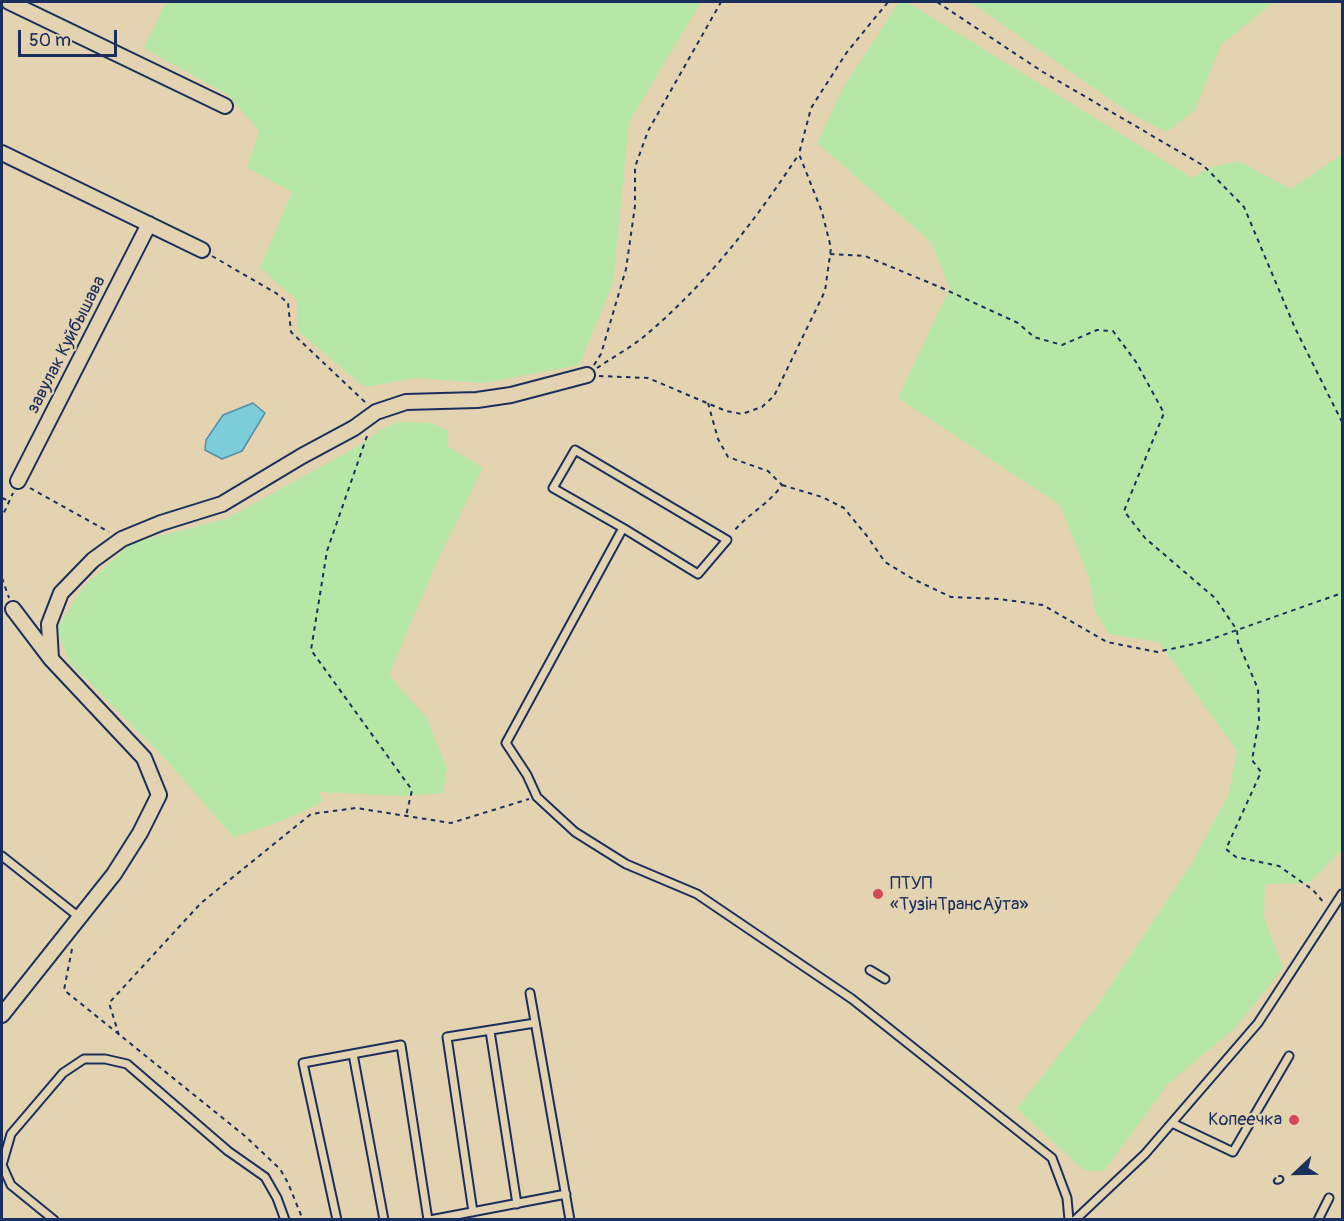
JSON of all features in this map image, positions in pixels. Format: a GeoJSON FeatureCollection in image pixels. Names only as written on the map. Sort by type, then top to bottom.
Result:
{"type":"FeatureCollection","features":[{"type":"Feature","properties":{"kind":"street"},"geometry":{"type":"LineString","coordinates":[[9,2],[225,106]]}},
{"type":"Feature","properties":{"kind":"street"},"geometry":{"type":"LineString","coordinates":[[2,153],[202,250]]}},
{"type":"Feature","properties":{"kind":"street","name":"завулак Куйбышава"},"geometry":{"type":"LineString","coordinates":[[18,481],[149,224]]}},
{"type":"Feature","properties":{"kind":"street"},"geometry":{"type":"LineString","coordinates":[[51,659],[49,624],[61,593],[93,560],[122,539],[161,523],[222,504],[354,428],[376,412],[406,402],[477,400],[511,395],[587,375]]}},
{"type":"Feature","properties":{"kind":"street"},"geometry":{"type":"LineString","coordinates":[[2,1015],[114,874],[140,834],[159,795],[144,758],[51,659],[13,609]]}},
{"type":"Feature","properties":{"kind":"lane"},"geometry":{"type":"LineString","coordinates":[[575,450],[727,540],[698,574],[623,528],[554,488],[575,450]]}},
{"type":"Feature","properties":{"kind":"lane"},"geometry":{"type":"LineString","coordinates":[[623,528],[506,743],[537,797],[575,832],[626,864],[697,894],[884,1023],[1052,1158],[1067,1198],[1069,1220]]}},
{"type":"Feature","properties":{"kind":"lane"},"geometry":{"type":"LineString","coordinates":[[2,856],[79,917]]}},
{"type":"Feature","properties":{"kind":"lane"},"geometry":{"type":"LineString","coordinates":[[1075,1220],[1145,1154],[1258,1023],[1342,894]]}},
{"type":"Feature","properties":{"kind":"lane"},"geometry":{"type":"LineString","coordinates":[[870,970],[885,979]]}},
{"type":"Feature","properties":{"kind":"lane"},"geometry":{"type":"LineString","coordinates":[[530,993],[570,1220]]}},
{"type":"Feature","properties":{"kind":"lane"},"geometry":{"type":"LineString","coordinates":[[473,1212],[447,1037],[535,1023]]}},
{"type":"Feature","properties":{"kind":"lane"},"geometry":{"type":"LineString","coordinates":[[490,1031],[517,1204]]}},
{"type":"Feature","properties":{"kind":"lane"},"geometry":{"type":"LineString","coordinates":[[336,1220],[303,1063],[401,1045],[429,1220],[566,1194]]}},
{"type":"Feature","properties":{"kind":"lane"},"geometry":{"type":"LineString","coordinates":[[353,1054],[384,1220]]}},
{"type":"Feature","properties":{"kind":"lane"},"geometry":{"type":"LineString","coordinates":[[1172,1123],[1233,1152],[1289,1056]]}},
{"type":"Feature","properties":{"kind":"lane"},"geometry":{"type":"LineString","coordinates":[[54,1220],[11,1185],[2,1165],[11,1134],[63,1073],[84,1059],[105,1059],[128,1064],[228,1151],[266,1177],[285,1220]]}},
{"type":"Feature","properties":{"kind":"lane"},"geometry":{"type":"LineString","coordinates":[[1318,1220],[1329,1198]]}},
{"type":"Feature","properties":{"kind":"path"},"geometry":{"type":"LineString","coordinates":[[587,375],[602,354],[626,269],[635,206],[635,166],[648,131],[721,2]]}},
{"type":"Feature","properties":{"kind":"path"},"geometry":{"type":"LineString","coordinates":[[587,375],[645,335],[693,290],[734,244],[776,190],[799,154],[811,108],[847,52],[888,2]]}},
{"type":"Feature","properties":{"kind":"path"},"geometry":{"type":"LineString","coordinates":[[937,2],[1043,72],[1204,166],[1244,207],[1295,328],[1342,422]]}},
{"type":"Feature","properties":{"kind":"path"},"geometry":{"type":"LineString","coordinates":[[587,375],[648,378],[726,411],[742,414],[762,407],[774,396],[825,291],[831,248],[822,212],[799,154]]}},
{"type":"Feature","properties":{"kind":"path"},"geometry":{"type":"LineString","coordinates":[[202,250],[276,293],[288,303],[291,332],[376,412]]}},
{"type":"Feature","properties":{"kind":"path"},"geometry":{"type":"LineString","coordinates":[[830,254],[865,256],[1018,323],[1034,337],[1062,345],[1097,330],[1113,331],[1136,362],[1164,413],[1124,511],[1145,538],[1215,598],[1237,630],[1238,642],[1258,689],[1259,720],[1252,760],[1261,772],[1226,849],[1236,857],[1279,866],[1314,890],[1331,913]]}},
{"type":"Feature","properties":{"kind":"path"},"geometry":{"type":"LineString","coordinates":[[708,403],[718,439],[728,457],[768,471],[782,485],[822,496],[844,508],[885,562],[913,579],[951,597],[999,599],[1043,605],[1107,642],[1157,652],[1203,642],[1342,592]]}},
{"type":"Feature","properties":{"kind":"path"},"geometry":{"type":"LineString","coordinates":[[368,434],[327,551],[311,650],[412,790],[406,816]]}},
{"type":"Feature","properties":{"kind":"path"},"geometry":{"type":"LineString","coordinates":[[2,530],[2,517],[18,481],[122,539]]}},
{"type":"Feature","properties":{"kind":"path"},"geometry":{"type":"LineString","coordinates":[[727,540],[742,522],[775,495],[782,485]]}},
{"type":"Feature","properties":{"kind":"path"},"geometry":{"type":"LineString","coordinates":[[2,498],[9,501]]}},
{"type":"Feature","properties":{"kind":"path"},"geometry":{"type":"LineString","coordinates":[[2,578],[13,609]]}},
{"type":"Feature","properties":{"kind":"path"},"geometry":{"type":"LineString","coordinates":[[119,1035],[109,1003],[201,903],[311,814],[356,808],[451,823],[537,797]]}},
{"type":"Feature","properties":{"kind":"path"},"geometry":{"type":"LineString","coordinates":[[72,948],[64,990],[245,1136],[280,1169],[303,1220]]}},
{"type":"Feature","properties":{"kind":"green space"},"geometry":{"type":"Polygon","coordinates":[[[166,2],[701,2],[629,122],[613,283],[579,365],[484,383],[416,378],[364,387],[297,330],[297,300],[260,268],[292,192],[247,168],[259,131],[228,95],[144,48],[166,2]]]}},
{"type":"Feature","properties":{"kind":"green space"},"geometry":{"type":"Polygon","coordinates":[[[899,2],[907,2],[1192,178],[1209,168],[1238,161],[1291,189],[1342,154],[1342,850],[1309,883],[1265,884],[1264,917],[1283,968],[1235,1028],[1168,1084],[1104,1171],[1085,1171],[1017,1109],[1100,1002],[1190,866],[1228,796],[1237,751],[1159,642],[1109,634],[1095,611],[1089,578],[1060,505],[898,398],[950,288],[931,242],[817,143],[843,88],[899,2]]]}},
{"type":"Feature","properties":{"kind":"green space"},"geometry":{"type":"Polygon","coordinates":[[[970,2],[1274,2],[1221,45],[1195,110],[1166,132],[1130,113],[970,2]]]}},
{"type":"Feature","properties":{"kind":"green space"},"geometry":{"type":"Polygon","coordinates":[[[398,422],[431,423],[448,431],[447,446],[483,468],[435,566],[389,675],[426,717],[447,769],[443,793],[401,796],[319,792],[323,801],[312,807],[279,822],[233,837],[170,764],[70,663],[57,629],[84,586],[132,543],[226,519],[362,444],[380,430],[398,422]]]}},
{"type":"Feature","properties":{"kind":"water"},"geometry":{"type":"Polygon","coordinates":[[[253,403],[265,413],[242,451],[222,459],[205,450],[206,440],[223,415],[253,403]]]}},
{"type":"Feature","properties":{"kind":"place","name":"ПТУП «ТузінТрансАўта»"},"geometry":{"type":"Point","coordinates":[878,894]}},
{"type":"Feature","properties":{"kind":"place","name":"Копеечка"},"geometry":{"type":"Point","coordinates":[1294,1120]}}]}
